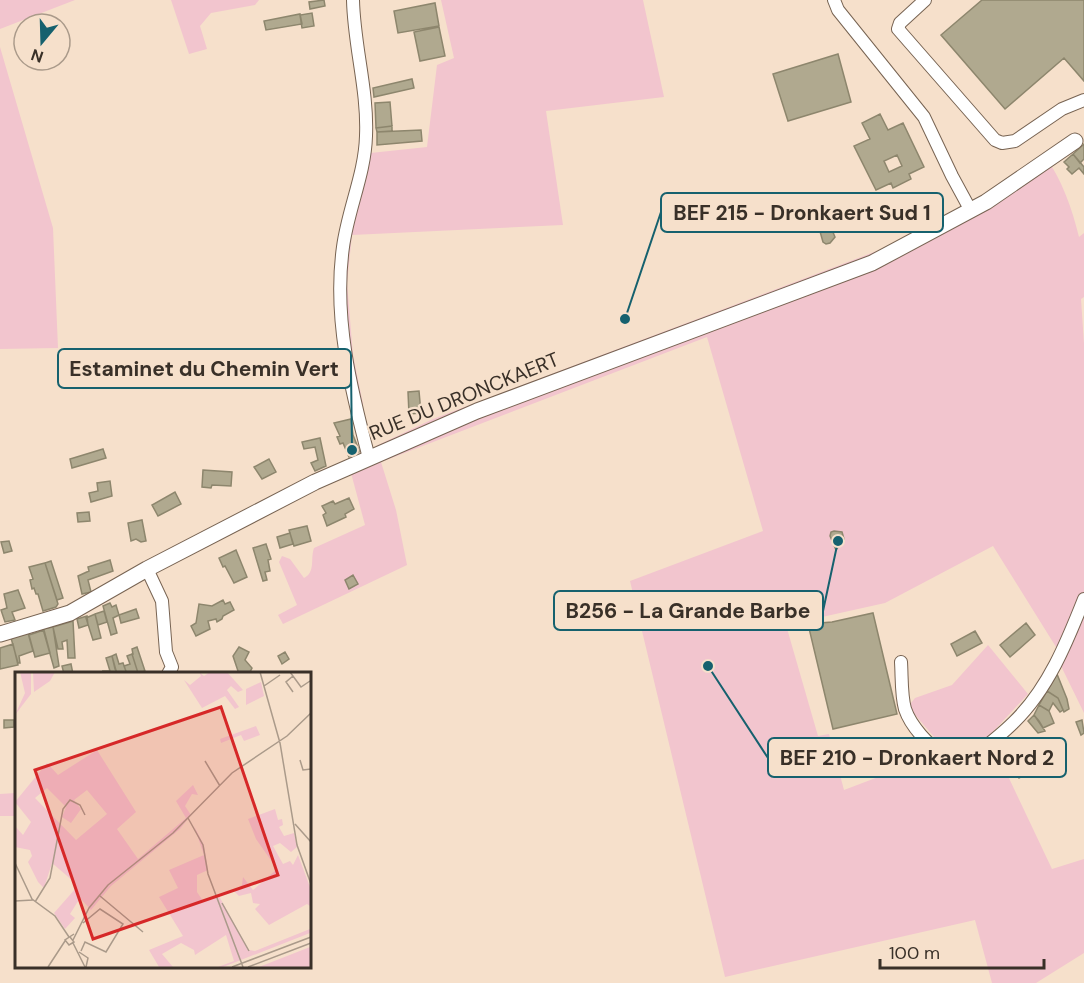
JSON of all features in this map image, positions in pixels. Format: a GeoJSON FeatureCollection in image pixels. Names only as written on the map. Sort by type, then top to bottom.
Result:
{"type":"FeatureCollection","features":[{"type":"Feature","properties":{"kind":"main road","name":"RUE DU DRONCKAERT"},"geometry":{"type":"LineString","coordinates":[[853,271],[887,256],[971,211],[1010,187],[1080,137]]}},
{"type":"Feature","properties":{"kind":"main road","name":"RUE DU DRONCKAERT"},"geometry":{"type":"LineString","coordinates":[[0,634],[59,618],[147,569],[283,499],[369,458],[500,401],[896,257],[980,217],[1048,168],[1080,137]]}},
{"type":"Feature","properties":{"kind":"street"},"geometry":{"type":"LineString","coordinates":[[353,0],[364,97],[366,138],[361,176],[343,248],[340,314],[349,372],[369,458]]}},
{"type":"Feature","properties":{"kind":"street"},"geometry":{"type":"LineString","coordinates":[[834,0],[838,10],[924,117],[971,211]]}},
{"type":"Feature","properties":{"kind":"street"},"geometry":{"type":"LineString","coordinates":[[925,0],[900,23],[898,29],[995,140],[1015,141],[1062,109],[1084,100]]}},
{"type":"Feature","properties":{"kind":"street"},"geometry":{"type":"LineString","coordinates":[[147,569],[162,601],[166,652],[170,671]]}},
{"type":"Feature","properties":{"kind":"street"},"geometry":{"type":"LineString","coordinates":[[901,662],[904,708],[911,722],[956,769],[1005,731],[1031,703],[1060,653],[1084,599]]}},
{"type":"Feature","properties":{"kind":"shaded area"},"geometry":{"type":"Polygon","coordinates":[[[0,0],[75,0],[44,12],[12,12],[12,24],[0,29],[0,0]]]}},
{"type":"Feature","properties":{"kind":"shaded area"},"geometry":{"type":"Polygon","coordinates":[[[171,0],[259,0],[255,5],[211,13],[200,26],[207,49],[189,54],[171,0]]]}},
{"type":"Feature","properties":{"kind":"shaded area"},"geometry":{"type":"Polygon","coordinates":[[[441,0],[643,0],[664,97],[546,111],[563,225],[352,235],[347,283],[353,355],[363,404],[354,407],[336,316],[361,154],[427,147],[437,65],[454,58],[441,0]]]}},
{"type":"Feature","properties":{"kind":"shaded area"},"geometry":{"type":"Polygon","coordinates":[[[0,47],[53,228],[58,348],[0,349],[0,47]]]}},
{"type":"Feature","properties":{"kind":"shaded area"},"geometry":{"type":"Polygon","coordinates":[[[1045,156],[1066,195],[1079,237],[1084,233],[1084,297],[1081,299],[1084,344],[1084,713],[1062,668],[1056,647],[993,546],[885,603],[786,625],[818,736],[829,734],[844,790],[931,757],[941,745],[910,709],[911,703],[915,698],[952,685],[988,645],[1028,694],[989,736],[1052,869],[1084,859],[1084,953],[1036,983],[992,983],[975,920],[725,977],[630,581],[763,531],[707,337],[381,462],[376,446],[433,419],[898,243],[986,196],[1045,156]]]}},
{"type":"Feature","properties":{"kind":"shaded area"},"geometry":{"type":"Polygon","coordinates":[[[381,462],[396,510],[407,565],[283,624],[278,615],[297,605],[279,562],[282,556],[290,559],[304,578],[311,569],[314,548],[365,525],[351,473],[381,462]]]}},
{"type":"Feature","properties":{"kind":"shaded area"},"geometry":{"type":"Polygon","coordinates":[[[15,793],[15,816],[0,816],[0,794],[15,793]]]}},
{"type":"Feature","properties":{"kind":"building"},"geometry":{"type":"Polygon","coordinates":[[[324,0],[325,6],[310,9],[309,2],[324,0]]]}},
{"type":"Feature","properties":{"kind":"building"},"geometry":{"type":"Polygon","coordinates":[[[982,0],[1084,0],[1084,81],[1064,58],[1005,109],[941,35],[982,0]]]}},
{"type":"Feature","properties":{"kind":"building"},"geometry":{"type":"Polygon","coordinates":[[[435,3],[439,26],[398,33],[394,11],[435,3]]]}},
{"type":"Feature","properties":{"kind":"building"},"geometry":{"type":"Polygon","coordinates":[[[312,13],[314,26],[302,28],[300,15],[312,13]]]}},
{"type":"Feature","properties":{"kind":"building"},"geometry":{"type":"Polygon","coordinates":[[[300,14],[302,24],[266,30],[264,21],[300,14]]]}},
{"type":"Feature","properties":{"kind":"building"},"geometry":{"type":"Polygon","coordinates":[[[439,27],[445,56],[420,61],[414,32],[439,27]]]}},
{"type":"Feature","properties":{"kind":"building"},"geometry":{"type":"Polygon","coordinates":[[[838,54],[851,102],[788,121],[773,74],[838,54]]]}},
{"type":"Feature","properties":{"kind":"building"},"geometry":{"type":"Polygon","coordinates":[[[412,79],[414,88],[374,97],[373,88],[412,79]]]}},
{"type":"Feature","properties":{"kind":"building"},"geometry":{"type":"Polygon","coordinates":[[[390,102],[392,126],[376,128],[375,103],[390,102]]]}},
{"type":"Feature","properties":{"kind":"building"},"geometry":{"type":"Polygon","coordinates":[[[880,114],[888,130],[903,123],[924,167],[909,174],[911,179],[893,188],[891,183],[876,190],[854,146],[870,139],[862,123],[880,114]],[[897,155],[884,161],[889,172],[902,166],[897,155]]]}},
{"type":"Feature","properties":{"kind":"building"},"geometry":{"type":"Polygon","coordinates":[[[392,126],[392,131],[377,132],[376,128],[392,126]]]}},
{"type":"Feature","properties":{"kind":"building"},"geometry":{"type":"Polygon","coordinates":[[[421,130],[422,141],[377,145],[377,132],[421,130]]]}},
{"type":"Feature","properties":{"kind":"building"},"geometry":{"type":"Polygon","coordinates":[[[1084,144],[1084,159],[1080,163],[1073,154],[1084,144]]]}},
{"type":"Feature","properties":{"kind":"building"},"geometry":{"type":"Polygon","coordinates":[[[1073,154],[1084,167],[1084,174],[1079,168],[1072,174],[1067,169],[1069,167],[1064,162],[1073,154]]]}},
{"type":"Feature","properties":{"kind":"building"},"geometry":{"type":"Polygon","coordinates":[[[819,228],[832,230],[835,237],[830,243],[823,242],[819,228]]]}},
{"type":"Feature","properties":{"kind":"building"},"geometry":{"type":"Polygon","coordinates":[[[625,315],[629,319],[625,323],[621,319],[625,315]]]}},
{"type":"Feature","properties":{"kind":"building"},"geometry":{"type":"Polygon","coordinates":[[[419,391],[421,413],[409,414],[408,392],[419,391]]]}},
{"type":"Feature","properties":{"kind":"building"},"geometry":{"type":"Polygon","coordinates":[[[351,419],[353,435],[359,452],[349,457],[343,443],[340,444],[337,437],[340,436],[334,423],[351,419]]]}},
{"type":"Feature","properties":{"kind":"building"},"geometry":{"type":"Polygon","coordinates":[[[320,438],[326,466],[315,471],[311,463],[318,460],[315,447],[304,449],[302,442],[320,438]]]}},
{"type":"Feature","properties":{"kind":"building"},"geometry":{"type":"Polygon","coordinates":[[[103,449],[106,458],[72,468],[70,459],[103,449]]]}},
{"type":"Feature","properties":{"kind":"building"},"geometry":{"type":"Polygon","coordinates":[[[269,459],[276,472],[262,479],[254,467],[269,459]]]}},
{"type":"Feature","properties":{"kind":"building"},"geometry":{"type":"Polygon","coordinates":[[[203,470],[232,472],[231,486],[202,487],[203,470]]]}},
{"type":"Feature","properties":{"kind":"building"},"geometry":{"type":"Polygon","coordinates":[[[110,481],[112,496],[91,502],[89,493],[98,491],[97,483],[110,481]]]}},
{"type":"Feature","properties":{"kind":"building"},"geometry":{"type":"Polygon","coordinates":[[[175,492],[181,504],[158,516],[152,505],[175,492]]]}},
{"type":"Feature","properties":{"kind":"building"},"geometry":{"type":"Polygon","coordinates":[[[349,498],[354,509],[345,514],[346,517],[327,526],[323,515],[326,513],[322,506],[349,498]]]}},
{"type":"Feature","properties":{"kind":"building"},"geometry":{"type":"Polygon","coordinates":[[[89,512],[90,521],[78,522],[77,513],[89,512]]]}},
{"type":"Feature","properties":{"kind":"building"},"geometry":{"type":"Polygon","coordinates":[[[142,520],[146,541],[141,542],[136,539],[131,541],[128,523],[142,520]]]}},
{"type":"Feature","properties":{"kind":"building"},"geometry":{"type":"Polygon","coordinates":[[[307,526],[311,541],[294,546],[289,530],[307,526]]]}},
{"type":"Feature","properties":{"kind":"building"},"geometry":{"type":"Polygon","coordinates":[[[834,531],[842,532],[844,539],[836,550],[830,536],[834,531]]]}},
{"type":"Feature","properties":{"kind":"building"},"geometry":{"type":"Polygon","coordinates":[[[290,533],[293,544],[280,548],[277,537],[290,533]]]}},
{"type":"Feature","properties":{"kind":"building"},"geometry":{"type":"Polygon","coordinates":[[[9,541],[12,551],[4,553],[1,542],[9,541]]]}},
{"type":"Feature","properties":{"kind":"building"},"geometry":{"type":"Polygon","coordinates":[[[266,544],[271,559],[268,560],[270,571],[265,572],[267,580],[263,581],[253,548],[266,544]]]}},
{"type":"Feature","properties":{"kind":"building"},"geometry":{"type":"Polygon","coordinates":[[[236,550],[247,577],[234,583],[219,558],[236,550]]]}},
{"type":"Feature","properties":{"kind":"building"},"geometry":{"type":"Polygon","coordinates":[[[110,560],[113,571],[88,580],[91,592],[82,594],[78,576],[89,571],[88,567],[110,560]]]}},
{"type":"Feature","properties":{"kind":"building"},"geometry":{"type":"Polygon","coordinates":[[[51,561],[63,598],[57,600],[45,563],[51,561]]]}},
{"type":"Feature","properties":{"kind":"building"},"geometry":{"type":"Polygon","coordinates":[[[45,563],[58,604],[56,607],[43,611],[38,594],[34,588],[32,589],[30,580],[33,579],[29,567],[45,563]]]}},
{"type":"Feature","properties":{"kind":"building"},"geometry":{"type":"Polygon","coordinates":[[[353,575],[358,584],[349,589],[345,580],[353,575]]]}},
{"type":"Feature","properties":{"kind":"building"},"geometry":{"type":"Polygon","coordinates":[[[18,590],[25,608],[12,612],[15,620],[5,622],[1,610],[7,608],[4,594],[18,590]]]}},
{"type":"Feature","properties":{"kind":"building"},"geometry":{"type":"Polygon","coordinates":[[[223,600],[225,604],[230,602],[234,610],[217,622],[216,619],[208,621],[210,629],[196,636],[191,626],[196,623],[199,604],[212,606],[223,600]]]}},
{"type":"Feature","properties":{"kind":"building"},"geometry":{"type":"Polygon","coordinates":[[[110,603],[112,607],[116,605],[119,615],[113,618],[117,633],[111,635],[103,606],[110,603]]]}},
{"type":"Feature","properties":{"kind":"building"},"geometry":{"type":"Polygon","coordinates":[[[136,609],[139,618],[121,623],[119,615],[136,609]]]}},
{"type":"Feature","properties":{"kind":"building"},"geometry":{"type":"Polygon","coordinates":[[[104,611],[107,622],[98,625],[95,614],[104,611]]]}},
{"type":"Feature","properties":{"kind":"building"},"geometry":{"type":"Polygon","coordinates":[[[873,613],[897,714],[833,729],[808,624],[832,622],[873,613]]]}},
{"type":"Feature","properties":{"kind":"building"},"geometry":{"type":"Polygon","coordinates":[[[95,614],[101,638],[93,640],[86,618],[95,614]]]}},
{"type":"Feature","properties":{"kind":"building"},"geometry":{"type":"Polygon","coordinates":[[[87,616],[88,625],[79,628],[77,619],[87,616]]]}},
{"type":"Feature","properties":{"kind":"building"},"geometry":{"type":"Polygon","coordinates":[[[73,621],[75,658],[68,658],[67,640],[62,642],[63,649],[58,649],[53,627],[73,621]]]}},
{"type":"Feature","properties":{"kind":"building"},"geometry":{"type":"Polygon","coordinates":[[[1026,623],[1035,635],[1010,657],[1000,645],[1026,623]]]}},
{"type":"Feature","properties":{"kind":"building"},"geometry":{"type":"Polygon","coordinates":[[[53,627],[59,666],[54,668],[43,629],[53,627]]]}},
{"type":"Feature","properties":{"kind":"building"},"geometry":{"type":"Polygon","coordinates":[[[44,630],[50,653],[35,657],[29,635],[44,630]]]}},
{"type":"Feature","properties":{"kind":"building"},"geometry":{"type":"Polygon","coordinates":[[[975,631],[982,643],[957,656],[951,644],[975,631]]]}},
{"type":"Feature","properties":{"kind":"building"},"geometry":{"type":"Polygon","coordinates":[[[28,633],[33,651],[19,656],[20,663],[18,663],[11,638],[28,633]]]}},
{"type":"Feature","properties":{"kind":"building"},"geometry":{"type":"Polygon","coordinates":[[[13,644],[18,665],[0,669],[0,648],[13,644]]]}},
{"type":"Feature","properties":{"kind":"building"},"geometry":{"type":"Polygon","coordinates":[[[137,647],[145,671],[138,672],[132,649],[137,647]]]}},
{"type":"Feature","properties":{"kind":"building"},"geometry":{"type":"Polygon","coordinates":[[[239,647],[249,652],[245,660],[252,668],[250,672],[238,672],[233,656],[239,647]]]}},
{"type":"Feature","properties":{"kind":"building"},"geometry":{"type":"Polygon","coordinates":[[[285,652],[289,659],[282,664],[278,656],[285,652]]]}},
{"type":"Feature","properties":{"kind":"building"},"geometry":{"type":"Polygon","coordinates":[[[116,654],[119,664],[123,663],[126,672],[117,672],[112,656],[116,654]]]}},
{"type":"Feature","properties":{"kind":"building"},"geometry":{"type":"Polygon","coordinates":[[[132,654],[138,672],[126,672],[124,666],[130,664],[127,656],[132,654]]]}},
{"type":"Feature","properties":{"kind":"building"},"geometry":{"type":"Polygon","coordinates":[[[112,656],[116,672],[103,672],[110,671],[106,658],[112,656]]]}},
{"type":"Feature","properties":{"kind":"building"},"geometry":{"type":"Polygon","coordinates":[[[708,662],[712,666],[708,670],[704,666],[708,662]]]}},
{"type":"Feature","properties":{"kind":"building"},"geometry":{"type":"Polygon","coordinates":[[[71,664],[73,672],[64,672],[62,666],[71,664]]]}},
{"type":"Feature","properties":{"kind":"building"},"geometry":{"type":"Polygon","coordinates":[[[1057,674],[1069,709],[1064,712],[1058,698],[1047,691],[1057,674]]]}},
{"type":"Feature","properties":{"kind":"building"},"geometry":{"type":"Polygon","coordinates":[[[1047,691],[1058,698],[1063,710],[1060,712],[1053,703],[1049,711],[1039,705],[1047,691]]]}},
{"type":"Feature","properties":{"kind":"building"},"geometry":{"type":"Polygon","coordinates":[[[1039,705],[1049,711],[1054,723],[1043,728],[1034,715],[1039,705]]]}},
{"type":"Feature","properties":{"kind":"building"},"geometry":{"type":"Polygon","coordinates":[[[1034,715],[1045,731],[1038,733],[1028,721],[1034,715]]]}},
{"type":"Feature","properties":{"kind":"building"},"geometry":{"type":"Polygon","coordinates":[[[4,720],[14,720],[14,727],[4,728],[4,720]]]}},
{"type":"Feature","properties":{"kind":"building"},"geometry":{"type":"Polygon","coordinates":[[[1082,720],[1084,733],[1081,735],[1076,722],[1082,720]]]}},
{"type":"Feature","properties":{"kind":"building"},"geometry":{"type":"Polygon","coordinates":[[[1004,745],[1006,750],[1016,745],[1019,751],[1017,752],[1029,773],[1019,778],[1011,762],[1006,764],[998,748],[1004,745]]]}},
{"type":"Feature","properties":{"kind":"place","name":"BEF 215 - Dronkaert Sud 1"},"geometry":{"type":"Point","coordinates":[625,319]}},
{"type":"Feature","properties":{"kind":"place","name":"Estaminet du Chemin Vert"},"geometry":{"type":"Point","coordinates":[352,450]}},
{"type":"Feature","properties":{"kind":"place","name":"B256 - La Grande Barbe"},"geometry":{"type":"Point","coordinates":[838,541]}},
{"type":"Feature","properties":{"kind":"place","name":"BEF 210 - Dronkaert Nord 2"},"geometry":{"type":"Point","coordinates":[708,666]}}]}
